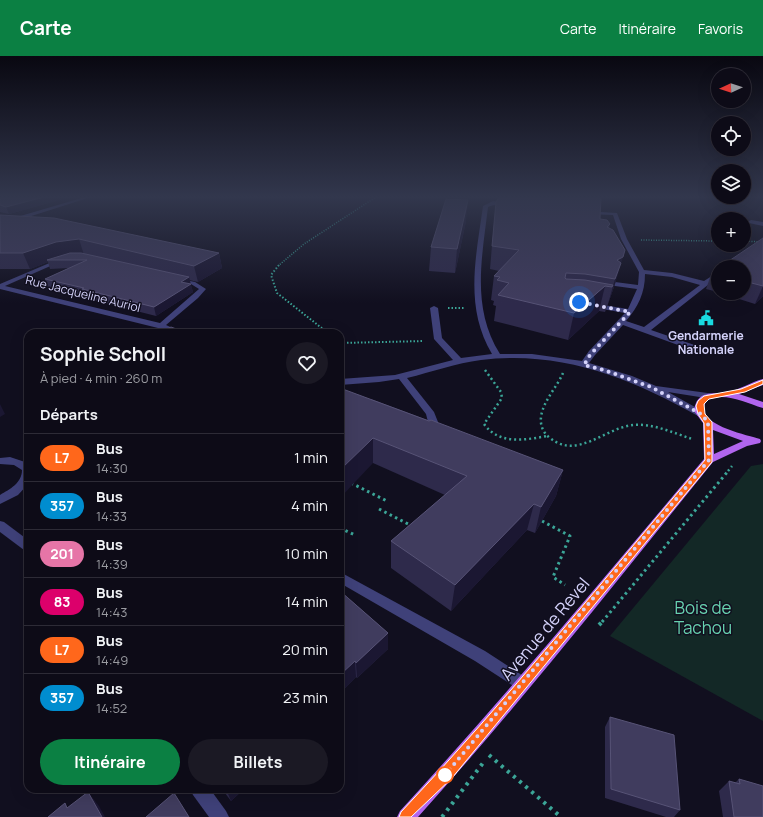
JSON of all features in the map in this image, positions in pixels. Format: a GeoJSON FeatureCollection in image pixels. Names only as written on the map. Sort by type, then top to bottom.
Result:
{"type":"FeatureCollection","features":[{"type":"Feature","properties":{"kind":"main road"},"geometry":{"type":"LineString","coordinates":[[709,460],[705,418],[699,406],[701,403],[707,397],[727,395],[742,391],[763,382]]}},
{"type":"Feature","properties":{"kind":"main road"},"geometry":{"type":"LineString","coordinates":[[727,395],[747,398],[763,405]]}},
{"type":"Feature","properties":{"kind":"main road"},"geometry":{"type":"LineString","coordinates":[[705,418],[730,435],[760,441]]}},
{"type":"Feature","properties":{"kind":"main road","name":"Avenue de Revel"},"geometry":{"type":"LineString","coordinates":[[406,817],[447,774],[709,460],[744,444],[760,441]]}},
{"type":"Feature","properties":{"kind":"street"},"geometry":{"type":"LineString","coordinates":[[483,233],[478,270],[478,309],[488,345],[497,356]]}},
{"type":"Feature","properties":{"kind":"street"},"geometry":{"type":"LineString","coordinates":[[584,365],[590,355],[622,322],[640,297],[642,272],[622,233]]}},
{"type":"Feature","properties":{"kind":"street"},"geometry":{"type":"LineString","coordinates":[[620,250],[632,252]]}},
{"type":"Feature","properties":{"kind":"street","name":"Rue Jacqueline Auriol"},"geometry":{"type":"LineString","coordinates":[[0,286],[67,259]]}},
{"type":"Feature","properties":{"kind":"street"},"geometry":{"type":"LineString","coordinates":[[642,272],[672,274],[706,284]]}},
{"type":"Feature","properties":{"kind":"street"},"geometry":{"type":"LineString","coordinates":[[161,326],[196,298],[203,290],[193,283],[171,278]]}},
{"type":"Feature","properties":{"kind":"street"},"geometry":{"type":"LineString","coordinates":[[646,330],[711,280]]}},
{"type":"Feature","properties":{"kind":"street"},"geometry":{"type":"LineString","coordinates":[[615,284],[641,287]]}},
{"type":"Feature","properties":{"kind":"street","name":"Rue Jacqueline Auriol"},"geometry":{"type":"LineString","coordinates":[[0,286],[169,329]]}},
{"type":"Feature","properties":{"kind":"street"},"geometry":{"type":"LineString","coordinates":[[586,304],[630,312]]}},
{"type":"Feature","properties":{"kind":"street"},"geometry":{"type":"LineString","coordinates":[[434,308],[439,340],[459,361]]}},
{"type":"Feature","properties":{"kind":"street"},"geometry":{"type":"LineString","coordinates":[[622,322],[703,351]]}},
{"type":"Feature","properties":{"kind":"street"},"geometry":{"type":"LineString","coordinates":[[344,382],[377,381],[402,377],[459,361],[497,356],[566,360],[604,370],[651,387],[705,418]]}},
{"type":"Feature","properties":{"kind":"street"},"geometry":{"type":"LineString","coordinates":[[402,377],[431,414],[433,422],[423,435]]}},
{"type":"Feature","properties":{"kind":"street"},"geometry":{"type":"LineString","coordinates":[[651,387],[712,396]]}},
{"type":"Feature","properties":{"kind":"street"},"geometry":{"type":"LineString","coordinates":[[0,461],[24,461]]}},
{"type":"Feature","properties":{"kind":"street"},"geometry":{"type":"LineString","coordinates":[[0,500],[12,494],[24,482]]}},
{"type":"Feature","properties":{"kind":"street"},"geometry":{"type":"LineString","coordinates":[[0,525],[24,544]]}},
{"type":"Feature","properties":{"kind":"street"},"geometry":{"type":"LineString","coordinates":[[344,579],[480,656],[523,684]]}},
{"type":"Feature","properties":{"kind":"street"},"geometry":{"type":"LineString","coordinates":[[202,793],[220,817]]}},
{"type":"Feature","properties":{"kind":"path"},"geometry":{"type":"LineString","coordinates":[[322,233],[305,244],[276,268],[271,275],[277,293],[323,329]]}},
{"type":"Feature","properties":{"kind":"path"},"geometry":{"type":"LineString","coordinates":[[638,240],[711,241]]}},
{"type":"Feature","properties":{"kind":"path"},"geometry":{"type":"LineString","coordinates":[[751,241],[763,242]]}},
{"type":"Feature","properties":{"kind":"path"},"geometry":{"type":"LineString","coordinates":[[434,308],[478,309]]}},
{"type":"Feature","properties":{"kind":"path"},"geometry":{"type":"LineString","coordinates":[[344,343],[439,340]]}},
{"type":"Feature","properties":{"kind":"path"},"geometry":{"type":"LineString","coordinates":[[476,359],[498,388],[502,398],[496,410],[486,418],[484,424],[488,431],[497,436],[521,440],[547,436]]}},
{"type":"Feature","properties":{"kind":"path"},"geometry":{"type":"LineString","coordinates":[[566,360],[563,374],[541,415],[541,423],[547,436],[558,444],[567,447],[577,446],[622,426],[634,424],[669,431],[699,441]]}},
{"type":"Feature","properties":{"kind":"path"},"geometry":{"type":"LineString","coordinates":[[596,628],[733,465]]}},
{"type":"Feature","properties":{"kind":"path"},"geometry":{"type":"LineString","coordinates":[[346,481],[387,500]]}},
{"type":"Feature","properties":{"kind":"path"},"geometry":{"type":"LineString","coordinates":[[379,509],[414,527]]}},
{"type":"Feature","properties":{"kind":"path"},"geometry":{"type":"LineString","coordinates":[[542,521],[570,536],[553,578],[564,585]]}},
{"type":"Feature","properties":{"kind":"path"},"geometry":{"type":"LineString","coordinates":[[344,530],[355,536]]}},
{"type":"Feature","properties":{"kind":"path"},"geometry":{"type":"LineString","coordinates":[[442,817],[494,748]]}},
{"type":"Feature","properties":{"kind":"path"},"geometry":{"type":"LineString","coordinates":[[489,754],[561,817]]}},
{"type":"Feature","properties":{"kind":"green space","name":"Bois de Tachou"},"geometry":{"type":"Polygon","coordinates":[[[763,464],[763,721],[610,636],[751,466],[763,464]]]}},
{"type":"Feature","properties":{"kind":"building"},"geometry":{"type":"Polygon","coordinates":[[[0,233],[122,233],[219,253],[194,266],[79,239],[56,242],[23,253],[0,253],[0,233]]]}},
{"type":"Feature","properties":{"kind":"building"},"geometry":{"type":"Polygon","coordinates":[[[436,233],[461,233],[457,249],[431,247],[436,233]]]}},
{"type":"Feature","properties":{"kind":"building"},"geometry":{"type":"Polygon","coordinates":[[[493,233],[615,233],[625,250],[623,257],[617,260],[621,263],[615,279],[585,274],[566,273],[566,279],[585,280],[613,285],[612,287],[605,286],[574,313],[498,295],[509,283],[497,280],[500,277],[494,276],[519,250],[492,246],[493,233]]]}},
{"type":"Feature","properties":{"kind":"building"},"geometry":{"type":"Polygon","coordinates":[[[763,238],[763,286],[751,283],[751,260],[730,260],[742,252],[751,252],[751,246],[763,238]]]}},
{"type":"Feature","properties":{"kind":"building"},"geometry":{"type":"Polygon","coordinates":[[[70,253],[81,253],[189,277],[181,282],[191,284],[154,307],[45,279],[87,260],[47,260],[70,253]]]}},
{"type":"Feature","properties":{"kind":"building"},"geometry":{"type":"Polygon","coordinates":[[[344,389],[429,421],[431,420],[563,470],[541,507],[534,504],[455,585],[391,541],[467,476],[373,438],[344,466],[344,389]]]}},
{"type":"Feature","properties":{"kind":"building"},"geometry":{"type":"Polygon","coordinates":[[[344,594],[388,633],[356,663],[355,661],[344,671],[344,594]]]}},
{"type":"Feature","properties":{"kind":"building"},"geometry":{"type":"Polygon","coordinates":[[[610,717],[674,735],[680,810],[611,789],[610,717]]]}},
{"type":"Feature","properties":{"kind":"building"},"geometry":{"type":"Polygon","coordinates":[[[739,779],[763,786],[763,817],[734,817],[729,781],[740,784],[739,779]]]}},
{"type":"Feature","properties":{"kind":"building"},"geometry":{"type":"Polygon","coordinates":[[[89,793],[102,817],[48,817],[65,803],[67,808],[89,793]]]}},
{"type":"Feature","properties":{"kind":"building"},"geometry":{"type":"Polygon","coordinates":[[[174,793],[189,817],[146,817],[174,793]]]}},
{"type":"Feature","properties":{"kind":"bus line","name":"L7"},"geometry":{"type":"LineString","coordinates":[[406,817],[447,774],[709,460],[708,422],[701,414],[699,406],[703,400],[707,397],[727,395],[742,391],[763,382]]}},
{"type":"Feature","properties":{"kind":"place","name":"Gendarmerie Nationale"},"geometry":{"type":"Point","coordinates":[706,318]}},
{"type":"Feature","properties":{"kind":"route"},"geometry":{"type":"LineString","coordinates":[[445,775],[523,684],[709,460],[708,422],[701,414],[651,387],[604,370],[584,365],[590,355],[630,312],[579,302]]}}]}
